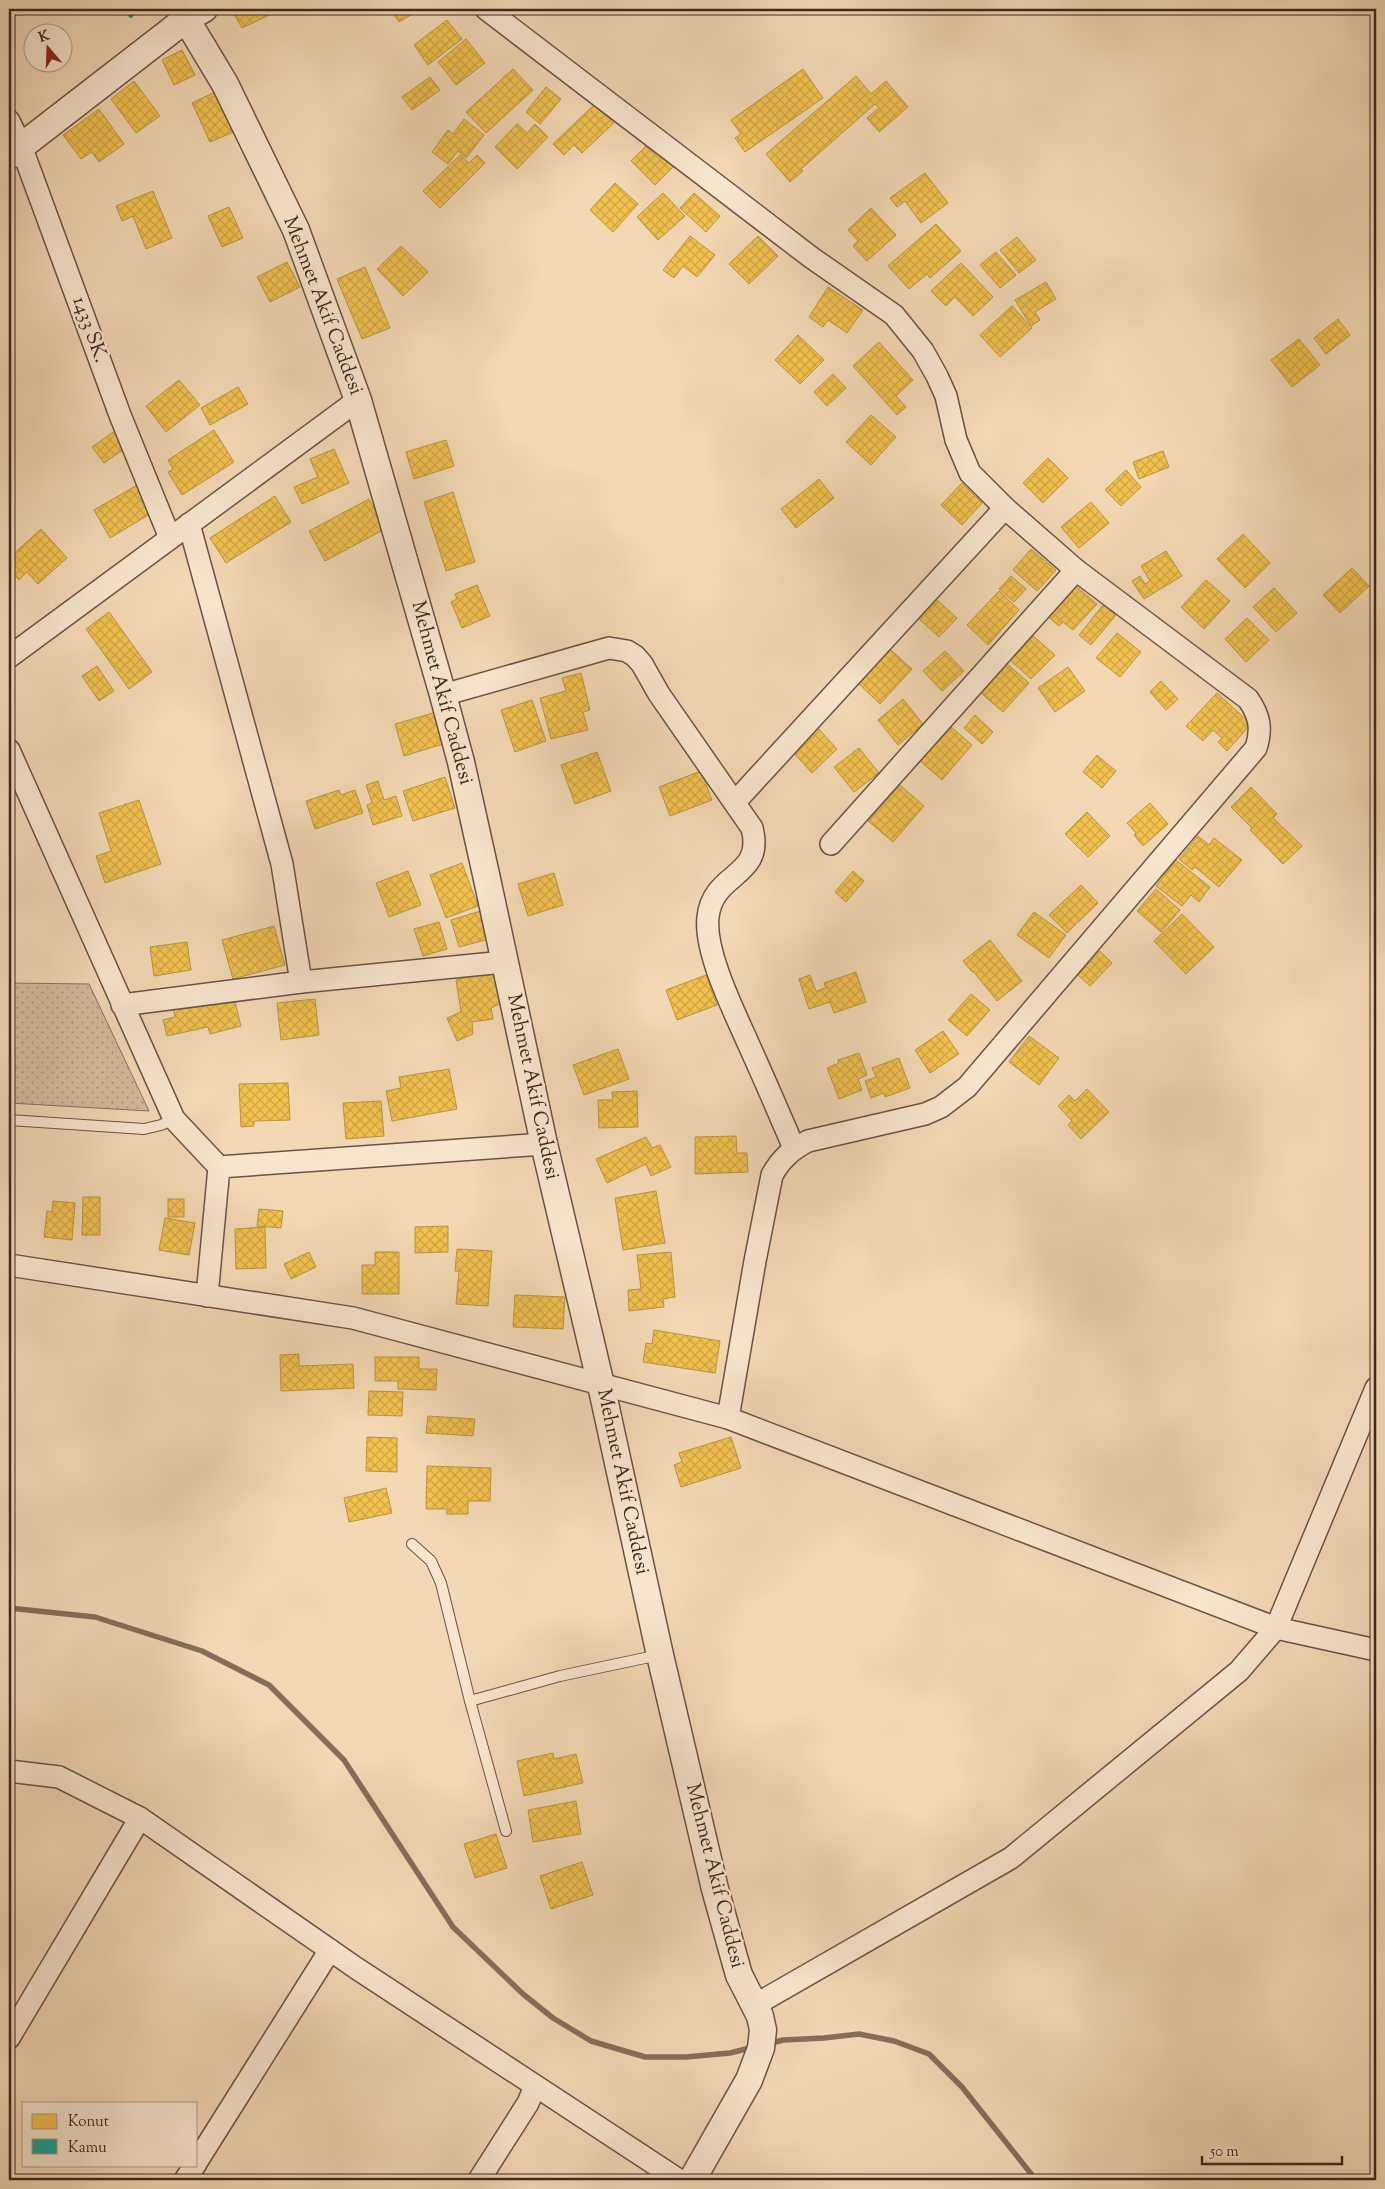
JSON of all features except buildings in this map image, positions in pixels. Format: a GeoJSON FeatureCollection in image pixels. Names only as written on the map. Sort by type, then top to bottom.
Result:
{"type":"FeatureCollection","features":[{"type":"Feature","properties":{"kind":"street"},"geometry":{"type":"LineString","coordinates":[[486,9],[812,258],[894,315],[924,351],[937,376],[946,396],[962,459],[970,473],[1005,508],[1076,570],[1248,699],[1256,711],[1260,723],[1260,736],[1256,748],[966,1087],[941,1107],[925,1114],[808,1141],[794,1148],[785,1156],[772,1175],[728,1418]]}},
{"type":"Feature","properties":{"kind":"street"},"geometry":{"type":"LineString","coordinates":[[15,151],[190,12]]}},
{"type":"Feature","properties":{"kind":"street","name":"Mehmet Akif Caddesi"},"geometry":{"type":"LineString","coordinates":[[190,12],[296,230],[358,400],[443,695],[463,771],[544,1144],[601,1385],[660,1655],[728,1936],[739,1976],[755,2005],[761,2041],[749,2080],[692,2180]]}},
{"type":"Feature","properties":{"kind":"street","name":"1433 SK."},"geometry":{"type":"LineString","coordinates":[[9,121],[15,151],[170,538]]}},
{"type":"Feature","properties":{"kind":"street"},"geometry":{"type":"LineString","coordinates":[[9,657],[358,400]]}},
{"type":"Feature","properties":{"kind":"street"},"geometry":{"type":"LineString","coordinates":[[735,802],[1005,508]]}},
{"type":"Feature","properties":{"kind":"street"},"geometry":{"type":"LineString","coordinates":[[189,524],[282,864],[301,982]]}},
{"type":"Feature","properties":{"kind":"street"},"geometry":{"type":"LineString","coordinates":[[831,844],[1076,570]]}},
{"type":"Feature","properties":{"kind":"street"},"geometry":{"type":"LineString","coordinates":[[443,695],[600,650],[618,648],[626,650],[642,664],[659,694],[752,828],[755,838],[754,848],[746,866],[720,887],[714,896],[708,919],[708,933],[728,996],[794,1148]]}},
{"type":"Feature","properties":{"kind":"street"},"geometry":{"type":"LineString","coordinates":[[9,750],[174,1119],[219,1168],[207,1296]]}},
{"type":"Feature","properties":{"kind":"street"},"geometry":{"type":"LineString","coordinates":[[122,1006],[301,982],[504,962]]}},
{"type":"Feature","properties":{"kind":"street"},"geometry":{"type":"LineString","coordinates":[[219,1168],[544,1144]]}},
{"type":"Feature","properties":{"kind":"street"},"geometry":{"type":"LineString","coordinates":[[9,1264],[352,1318],[728,1418],[1276,1628],[1376,1650]]}},
{"type":"Feature","properties":{"kind":"street"},"geometry":{"type":"LineString","coordinates":[[755,2005],[1012,1858],[1239,1671],[1276,1628],[1376,1388]]}},
{"type":"Feature","properties":{"kind":"street"},"geometry":{"type":"LineString","coordinates":[[9,1770],[59,1777],[140,1818],[330,1950],[679,2180]]}},
{"type":"Feature","properties":{"kind":"street"},"geometry":{"type":"LineString","coordinates":[[9,2038],[140,1818]]}},
{"type":"Feature","properties":{"kind":"street"},"geometry":{"type":"LineString","coordinates":[[198,2159],[330,1950]]}},
{"type":"Feature","properties":{"kind":"street"},"geometry":{"type":"LineString","coordinates":[[479,2180],[528,2103],[535,2086]]}},
{"type":"Feature","properties":{"kind":"street"},"geometry":{"type":"LineString","coordinates":[[185,2180],[194,2166]]}},
{"type":"Feature","properties":{"kind":"lane"},"geometry":{"type":"LineString","coordinates":[[9,1120],[144,1129],[161,1125],[174,1119]]}},
{"type":"Feature","properties":{"kind":"lane"},"geometry":{"type":"LineString","coordinates":[[412,1544],[422,1551],[437,1571],[506,1831]]}},
{"type":"Feature","properties":{"kind":"lane"},"geometry":{"type":"LineString","coordinates":[[470,1701],[560,1676],[660,1655]]}},
{"type":"Feature","properties":{"kind":"shaded area"},"geometry":{"type":"Polygon","coordinates":[[[9,983],[89,984],[149,1111],[9,1103],[9,983]]]}},
{"type":"Feature","properties":{"kind":"waterway"},"geometry":{"type":"LineString","coordinates":[[9,1608],[95,1617],[202,1651],[269,1685],[344,1760],[453,1927],[523,1994],[553,2018],[591,2041],[645,2057],[686,2057],[730,2053],[754,2047]]}},
{"type":"Feature","properties":{"kind":"waterway"},"geometry":{"type":"LineString","coordinates":[[768,2044],[783,2040],[859,2034],[894,2041],[929,2054],[962,2087],[1036,2180]]}}]}
